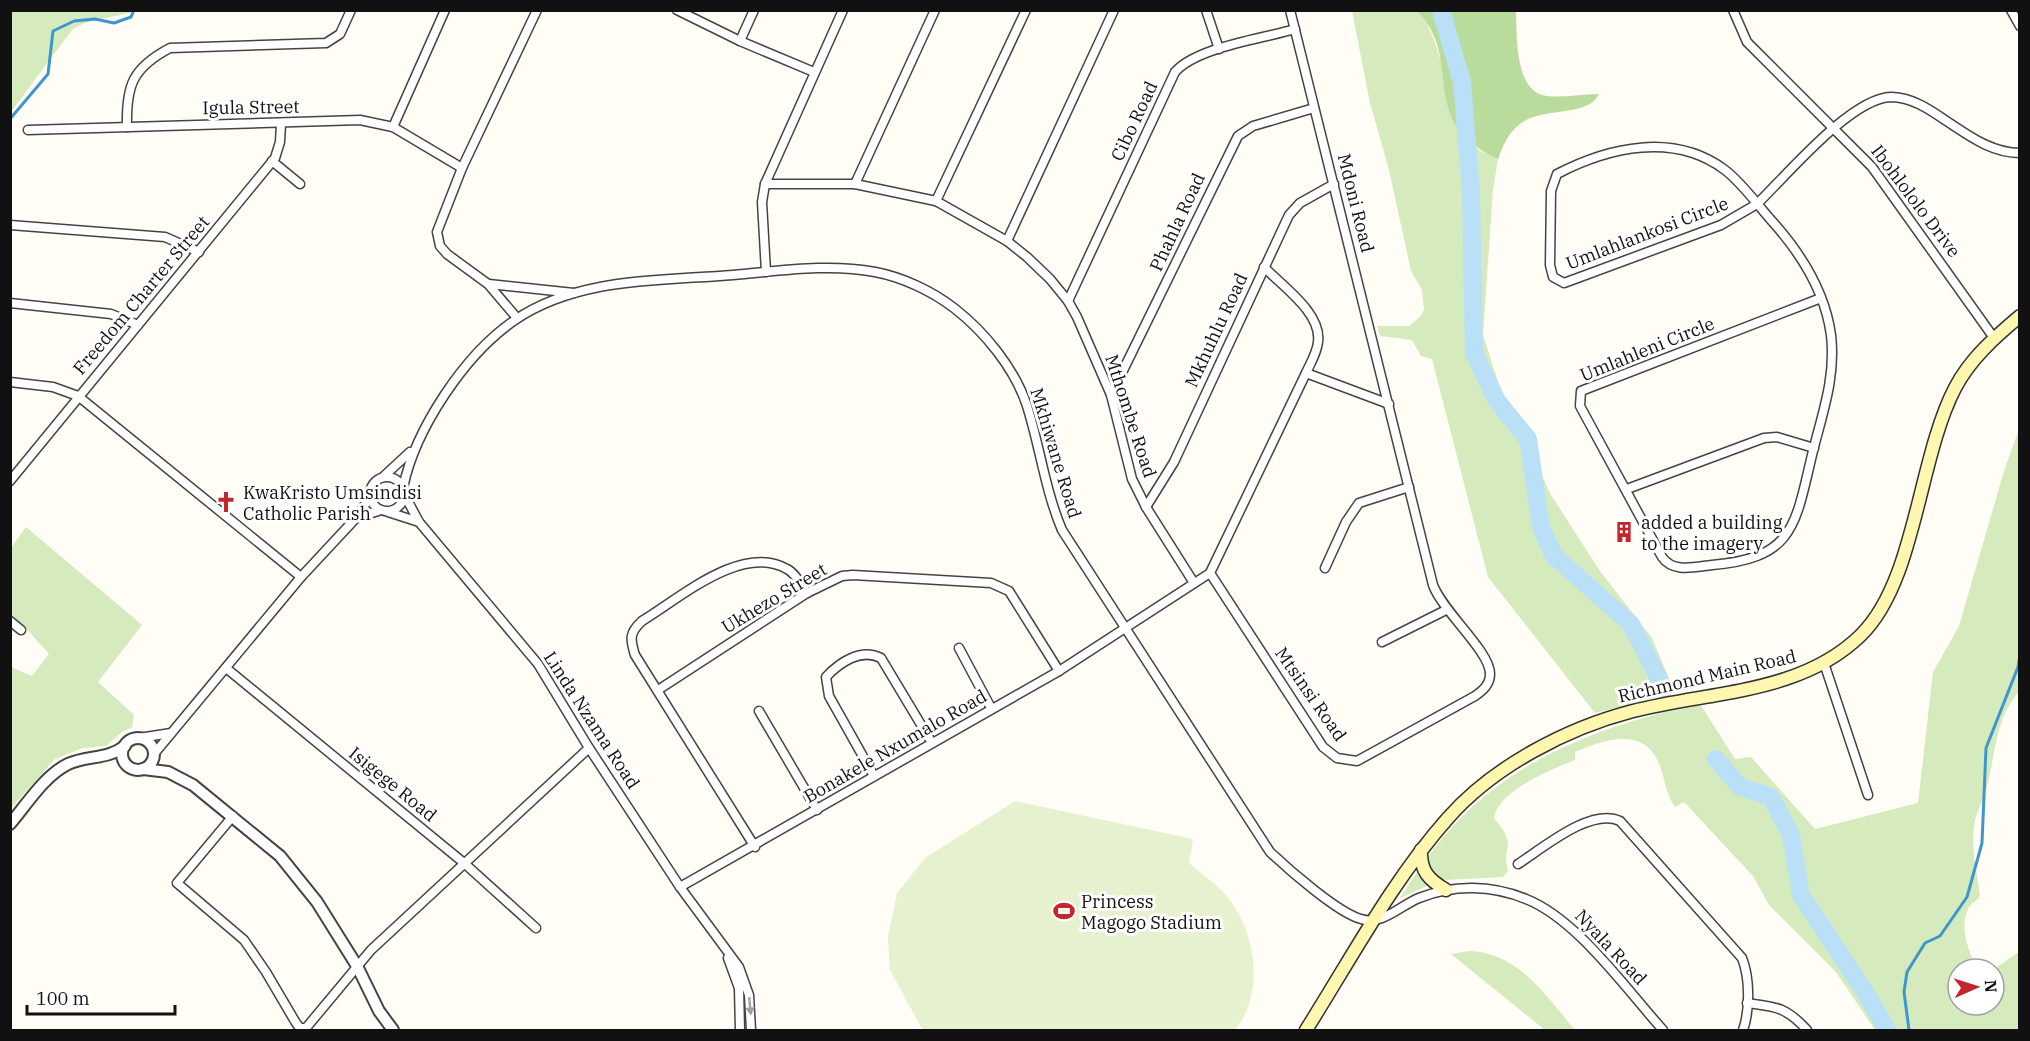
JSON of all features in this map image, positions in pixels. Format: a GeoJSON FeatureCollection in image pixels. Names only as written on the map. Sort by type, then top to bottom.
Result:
{"type":"FeatureCollection","features":[{"type":"Feature","properties":{"kind":"main road","name":"Richmond Main Road"},"geometry":{"type":"LineString","coordinates":[[1376,920],[1421,850],[1456,810],[1491,780],[1527,756],[1576,731],[1633,711],[1787,679],[1824,663],[1861,635],[1881,609],[1902,559],[1930,451],[1946,407],[1965,370],[2019,316]]}},
{"type":"Feature","properties":{"kind":"main road"},"geometry":{"type":"LineString","coordinates":[[1421,850],[1420,861],[1426,875],[1446,890]]}},
{"type":"Feature","properties":{"kind":"main road"},"geometry":{"type":"LineString","coordinates":[[1306,1030],[1376,920]]}},
{"type":"Feature","properties":{"kind":"street"},"geometry":{"type":"LineString","coordinates":[[127,126],[126,98],[129,85],[149,62],[170,48],[326,43],[340,34],[351,10]]}},
{"type":"Feature","properties":{"kind":"street"},"geometry":{"type":"LineString","coordinates":[[393,128],[445,10]]}},
{"type":"Feature","properties":{"kind":"street"},"geometry":{"type":"LineString","coordinates":[[517,318],[488,284],[447,254],[437,238],[437,227],[462,168],[537,10]]}},
{"type":"Feature","properties":{"kind":"street"},"geometry":{"type":"LineString","coordinates":[[677,10],[740,41],[814,72]]}},
{"type":"Feature","properties":{"kind":"street"},"geometry":{"type":"LineString","coordinates":[[740,41],[754,10]]}},
{"type":"Feature","properties":{"kind":"street"},"geometry":{"type":"LineString","coordinates":[[766,272],[762,202],[765,184],[843,10]]}},
{"type":"Feature","properties":{"kind":"street"},"geometry":{"type":"LineString","coordinates":[[855,184],[935,10]]}},
{"type":"Feature","properties":{"kind":"street"},"geometry":{"type":"LineString","coordinates":[[936,201],[1026,10]]}},
{"type":"Feature","properties":{"kind":"street"},"geometry":{"type":"LineString","coordinates":[[1007,241],[1114,10]]}},
{"type":"Feature","properties":{"kind":"street"},"geometry":{"type":"LineString","coordinates":[[1206,10],[1219,49]]}},
{"type":"Feature","properties":{"kind":"street","name":"Mdoni Road"},"geometry":{"type":"LineString","coordinates":[[1290,10],[1389,404]]}},
{"type":"Feature","properties":{"kind":"street","name":"Ibohlololo Drive"},"geometry":{"type":"LineString","coordinates":[[1733,10],[1746,42],[1872,167],[1994,339]]}},
{"type":"Feature","properties":{"kind":"street"},"geometry":{"type":"LineString","coordinates":[[2011,10],[2019,26]]}},
{"type":"Feature","properties":{"kind":"street","name":"Cibo Road"},"geometry":{"type":"LineString","coordinates":[[1068,301],[1175,72],[1191,59],[1219,49],[1295,29]]}},
{"type":"Feature","properties":{"kind":"street","name":"Umlahlankosi Circle"},"geometry":{"type":"LineString","coordinates":[[1757,204],[1722,168],[1683,151],[1650,146],[1608,153],[1560,172],[1554,178],[1551,192],[1552,272],[1560,282],[1576,280],[1721,225],[1757,204],[1834,128],[1861,105],[1872,100],[1894,97],[1906,99],[1929,109],[1993,148],[2019,153]]}},
{"type":"Feature","properties":{"kind":"street","name":"Phahla Road"},"geometry":{"type":"LineString","coordinates":[[1110,395],[1238,136],[1253,126],[1314,108]]}},
{"type":"Feature","properties":{"kind":"street","name":"Igula Street"},"geometry":{"type":"LineString","coordinates":[[28,130],[360,120],[393,128],[462,168]]}},
{"type":"Feature","properties":{"kind":"street","name":"Freedom Charter Street"},"geometry":{"type":"LineString","coordinates":[[10,481],[272,161],[278,151],[280,123]]}},
{"type":"Feature","properties":{"kind":"street"},"geometry":{"type":"LineString","coordinates":[[272,161],[300,184]]}},
{"type":"Feature","properties":{"kind":"street","name":"Mthombe Road"},"geometry":{"type":"LineString","coordinates":[[765,184],[855,184],[936,201],[1007,241],[1050,279],[1068,301],[1090,343],[1110,395],[1132,479],[1146,507],[1194,583]]}},
{"type":"Feature","properties":{"kind":"street","name":"Mkhuhlu Road"},"geometry":{"type":"LineString","coordinates":[[1146,507],[1173,462],[1293,209],[1334,184]]}},
{"type":"Feature","properties":{"kind":"street","name":"Umlahleni Circle"},"geometry":{"type":"LineString","coordinates":[[1757,204],[1781,231],[1802,261],[1821,298],[1830,334],[1832,371],[1827,403],[1800,504],[1789,532],[1769,551],[1742,562],[1683,568],[1667,564],[1580,406],[1581,392],[1821,298]]}},
{"type":"Feature","properties":{"kind":"street"},"geometry":{"type":"LineString","coordinates":[[10,225],[165,237],[199,252]]}},
{"type":"Feature","properties":{"kind":"street"},"geometry":{"type":"LineString","coordinates":[[1125,630],[1210,573],[1306,373],[1318,342],[1315,324],[1309,314],[1264,267]]}},
{"type":"Feature","properties":{"kind":"street","name":"Mkhiwane Road"},"geometry":{"type":"LineString","coordinates":[[404,491],[415,444],[472,359],[495,334],[517,318],[577,293],[646,281],[815,268],[877,272],[930,293],[953,307],[986,338],[1007,366],[1026,404],[1051,504],[1062,530],[1270,852],[1294,876],[1351,914],[1360,919],[1376,920]]}},
{"type":"Feature","properties":{"kind":"street"},"geometry":{"type":"LineString","coordinates":[[488,284],[577,293]]}},
{"type":"Feature","properties":{"kind":"street"},"geometry":{"type":"LineString","coordinates":[[10,303],[111,314],[138,325]]}},
{"type":"Feature","properties":{"kind":"street"},"geometry":{"type":"LineString","coordinates":[[1306,373],[1389,404]]}},
{"type":"Feature","properties":{"kind":"street"},"geometry":{"type":"LineString","coordinates":[[10,382],[53,387],[78,396],[301,577]]}},
{"type":"Feature","properties":{"kind":"street","name":"Mtsinsi Road"},"geometry":{"type":"LineString","coordinates":[[1210,573],[1323,747],[1337,758],[1350,761],[1371,755],[1485,689],[1490,674],[1488,664],[1446,610],[1433,585],[1389,404]]}},
{"type":"Feature","properties":{"kind":"street"},"geometry":{"type":"LineString","coordinates":[[1627,489],[1764,438],[1777,437],[1814,447]]}},
{"type":"Feature","properties":{"kind":"street"},"geometry":{"type":"LineString","coordinates":[[143,769],[150,765],[154,755],[301,577],[356,518],[370,498],[371,488],[404,459],[415,444]]}},
{"type":"Feature","properties":{"kind":"street"},"geometry":{"type":"LineString","coordinates":[[10,465],[22,466]]}},
{"type":"Feature","properties":{"kind":"street"},"geometry":{"type":"LineString","coordinates":[[356,518],[401,504],[404,491],[392,478],[383,477]]}},
{"type":"Feature","properties":{"kind":"street"},"geometry":{"type":"LineString","coordinates":[[1325,568],[1346,522],[1359,503],[1409,488]]}},
{"type":"Feature","properties":{"kind":"street","name":"Linda Nzama Road"},"geometry":{"type":"LineString","coordinates":[[404,491],[419,522],[538,664],[589,748],[680,887],[739,967],[746,981],[751,1030]]}},
{"type":"Feature","properties":{"kind":"street"},"geometry":{"type":"LineString","coordinates":[[370,498],[374,506],[384,511],[419,522]]}},
{"type":"Feature","properties":{"kind":"street"},"geometry":{"type":"LineString","coordinates":[[755,847],[635,655],[630,639],[633,629],[642,621],[729,567],[747,562],[764,562],[789,570],[807,593]]}},
{"type":"Feature","properties":{"kind":"street","name":"Ukhezo Street"},"geometry":{"type":"LineString","coordinates":[[657,690],[807,593],[842,576],[853,575],[997,585],[1009,591],[1059,671]]}},
{"type":"Feature","properties":{"kind":"street"},"geometry":{"type":"LineString","coordinates":[[1382,642],[1446,610]]}},
{"type":"Feature","properties":{"kind":"street"},"geometry":{"type":"LineString","coordinates":[[10,621],[21,630]]}},
{"type":"Feature","properties":{"kind":"street","name":"Bonakele Nxumalo Road"},"geometry":{"type":"LineString","coordinates":[[680,887],[755,847],[932,742],[1059,671],[1125,630]]}},
{"type":"Feature","properties":{"kind":"street"},"geometry":{"type":"LineString","coordinates":[[959,648],[992,708]]}},
{"type":"Feature","properties":{"kind":"street"},"geometry":{"type":"LineString","coordinates":[[874,776],[826,687],[826,677],[835,667],[852,657],[865,654],[881,658],[932,742]]}},
{"type":"Feature","properties":{"kind":"street"},"geometry":{"type":"LineString","coordinates":[[1824,663],[1868,795]]}},
{"type":"Feature","properties":{"kind":"street","name":"Isigege Road"},"geometry":{"type":"LineString","coordinates":[[226,668],[464,863],[536,928]]}},
{"type":"Feature","properties":{"kind":"street"},"geometry":{"type":"LineString","coordinates":[[759,711],[817,810]]}},
{"type":"Feature","properties":{"kind":"street"},"geometry":{"type":"LineString","coordinates":[[127,765],[123,756],[129,740],[162,736],[173,732]]}},
{"type":"Feature","properties":{"kind":"street"},"geometry":{"type":"LineString","coordinates":[[140,738],[150,742],[154,755],[168,772],[193,786],[280,856],[317,902],[357,966],[379,1011],[393,1030]]}},
{"type":"Feature","properties":{"kind":"street"},"geometry":{"type":"LineString","coordinates":[[10,824],[49,778],[62,768],[85,759],[104,757],[125,746]]}},
{"type":"Feature","properties":{"kind":"street"},"geometry":{"type":"LineString","coordinates":[[233,816],[177,883],[244,940],[300,1028],[306,1028],[357,966],[589,748]]}},
{"type":"Feature","properties":{"kind":"street"},"geometry":{"type":"LineString","coordinates":[[104,757],[135,769],[168,772]]}},
{"type":"Feature","properties":{"kind":"street"},"geometry":{"type":"LineString","coordinates":[[1518,864],[1590,821],[1603,817],[1620,821],[1742,958],[1747,973],[1747,1003],[1743,1030]]}},
{"type":"Feature","properties":{"kind":"street","name":"Nyala Road"},"geometry":{"type":"LineString","coordinates":[[1376,920],[1385,918],[1420,898],[1446,890],[1473,888],[1500,891],[1528,899],[1553,913],[1575,931],[1663,1030]]}},
{"type":"Feature","properties":{"kind":"street","name":"Linda Nzama Road"},"geometry":{"type":"LineString","coordinates":[[723,946],[739,987],[740,1030]]}},
{"type":"Feature","properties":{"kind":"street"},"geometry":{"type":"LineString","coordinates":[[1747,1003],[1782,1008],[1794,1016],[1807,1030]]}},
{"type":"Feature","properties":{"kind":"green space"},"geometry":{"type":"Polygon","coordinates":[[[11,10],[135,11],[94,20],[72,30],[11,112],[11,10]]]}},
{"type":"Feature","properties":{"kind":"green space"},"geometry":{"type":"Polygon","coordinates":[[[1352,11],[1417,11],[1432,34],[1449,83],[1477,149],[1498,159],[1493,190],[1483,335],[1499,385],[1551,495],[1600,571],[1652,638],[1675,693],[1595,713],[1488,577],[1432,359],[1421,356],[1412,340],[1380,336],[1377,326],[1409,326],[1421,316],[1424,309],[1422,290],[1411,271],[1389,170],[1370,103],[1352,11]]]}},
{"type":"Feature","properties":{"kind":"green space"},"geometry":{"type":"Polygon","coordinates":[[[1417,11],[1516,11],[1519,61],[1528,85],[1536,92],[1547,96],[1599,94],[1585,106],[1540,115],[1520,124],[1509,136],[1498,159],[1472,143],[1457,126],[1448,108],[1439,50],[1431,30],[1417,11]]]}},
{"type":"Feature","properties":{"kind":"green space"},"geometry":{"type":"Polygon","coordinates":[[[2019,429],[2019,692],[2011,702],[2000,726],[1986,791],[1975,821],[1974,849],[1980,895],[1968,909],[1964,924],[1972,957],[1946,957],[1946,1017],[2006,1017],[2006,961],[2019,952],[2019,1030],[1875,1030],[1836,972],[1769,905],[1753,876],[1684,802],[1675,807],[1655,755],[1646,746],[1636,741],[1612,740],[1575,752],[1575,760],[1527,782],[1505,799],[1494,818],[1508,841],[1506,862],[1508,871],[1503,877],[1444,880],[1434,875],[1430,869],[1428,857],[1454,825],[1483,798],[1515,774],[1585,738],[1622,724],[1700,704],[1735,759],[1751,757],[1815,829],[1918,803],[1933,672],[1959,626],[2004,471],[2019,429]]]}},
{"type":"Feature","properties":{"kind":"green space"},"geometry":{"type":"Polygon","coordinates":[[[26,527],[142,625],[98,682],[134,715],[132,728],[123,731],[106,746],[83,748],[55,759],[11,808],[11,667],[32,676],[49,654],[11,615],[11,548],[26,527]]]}},
{"type":"Feature","properties":{"kind":"green space","name":"Princess Magogo Stadium"},"geometry":{"type":"Polygon","coordinates":[[[1015,801],[1193,839],[1189,863],[1216,885],[1235,907],[1250,942],[1254,979],[1251,997],[1245,1015],[1235,1030],[925,1030],[921,1027],[890,970],[888,937],[897,893],[925,858],[1015,801]]]}},
{"type":"Feature","properties":{"kind":"green space"},"geometry":{"type":"Polygon","coordinates":[[[1417,872],[1429,885],[1400,898],[1417,872]]]}},
{"type":"Feature","properties":{"kind":"green space"},"geometry":{"type":"Polygon","coordinates":[[[1469,951],[1486,953],[1516,967],[1542,990],[1575,1030],[1545,1030],[1451,954],[1469,951]]]}},
{"type":"Feature","properties":{"kind":"waterway"},"geometry":{"type":"LineString","coordinates":[[10,119],[48,74],[53,31],[74,21],[95,19],[114,23],[131,17],[134,10]]}},
{"type":"Feature","properties":{"kind":"waterway"},"geometry":{"type":"LineString","coordinates":[[1441,10],[1462,82],[1471,194],[1474,353],[1497,401],[1528,439],[1541,527],[1554,556],[1631,624],[1664,689]]}},
{"type":"Feature","properties":{"kind":"waterway"},"geometry":{"type":"LineString","coordinates":[[1909,1030],[1904,992],[1907,972],[1925,943],[1940,936],[1967,897],[1982,843],[1986,748],[2018,667],[2020,655]]}},
{"type":"Feature","properties":{"kind":"waterway"},"geometry":{"type":"LineString","coordinates":[[1716,759],[1740,787],[1771,797],[1791,835],[1801,895],[1867,995],[1887,1030]]}},
{"type":"Feature","properties":{"kind":"place","name":"KwaKristo Umsindisi Catholic Parish"},"geometry":{"type":"Point","coordinates":[226,502]}},
{"type":"Feature","properties":{"kind":"place","name":"added a building to the imagery"},"geometry":{"type":"Point","coordinates":[1624,532]}},
{"type":"Feature","properties":{"kind":"place","name":"Princess Magogo Stadium"},"geometry":{"type":"Point","coordinates":[1064,911]}}]}
